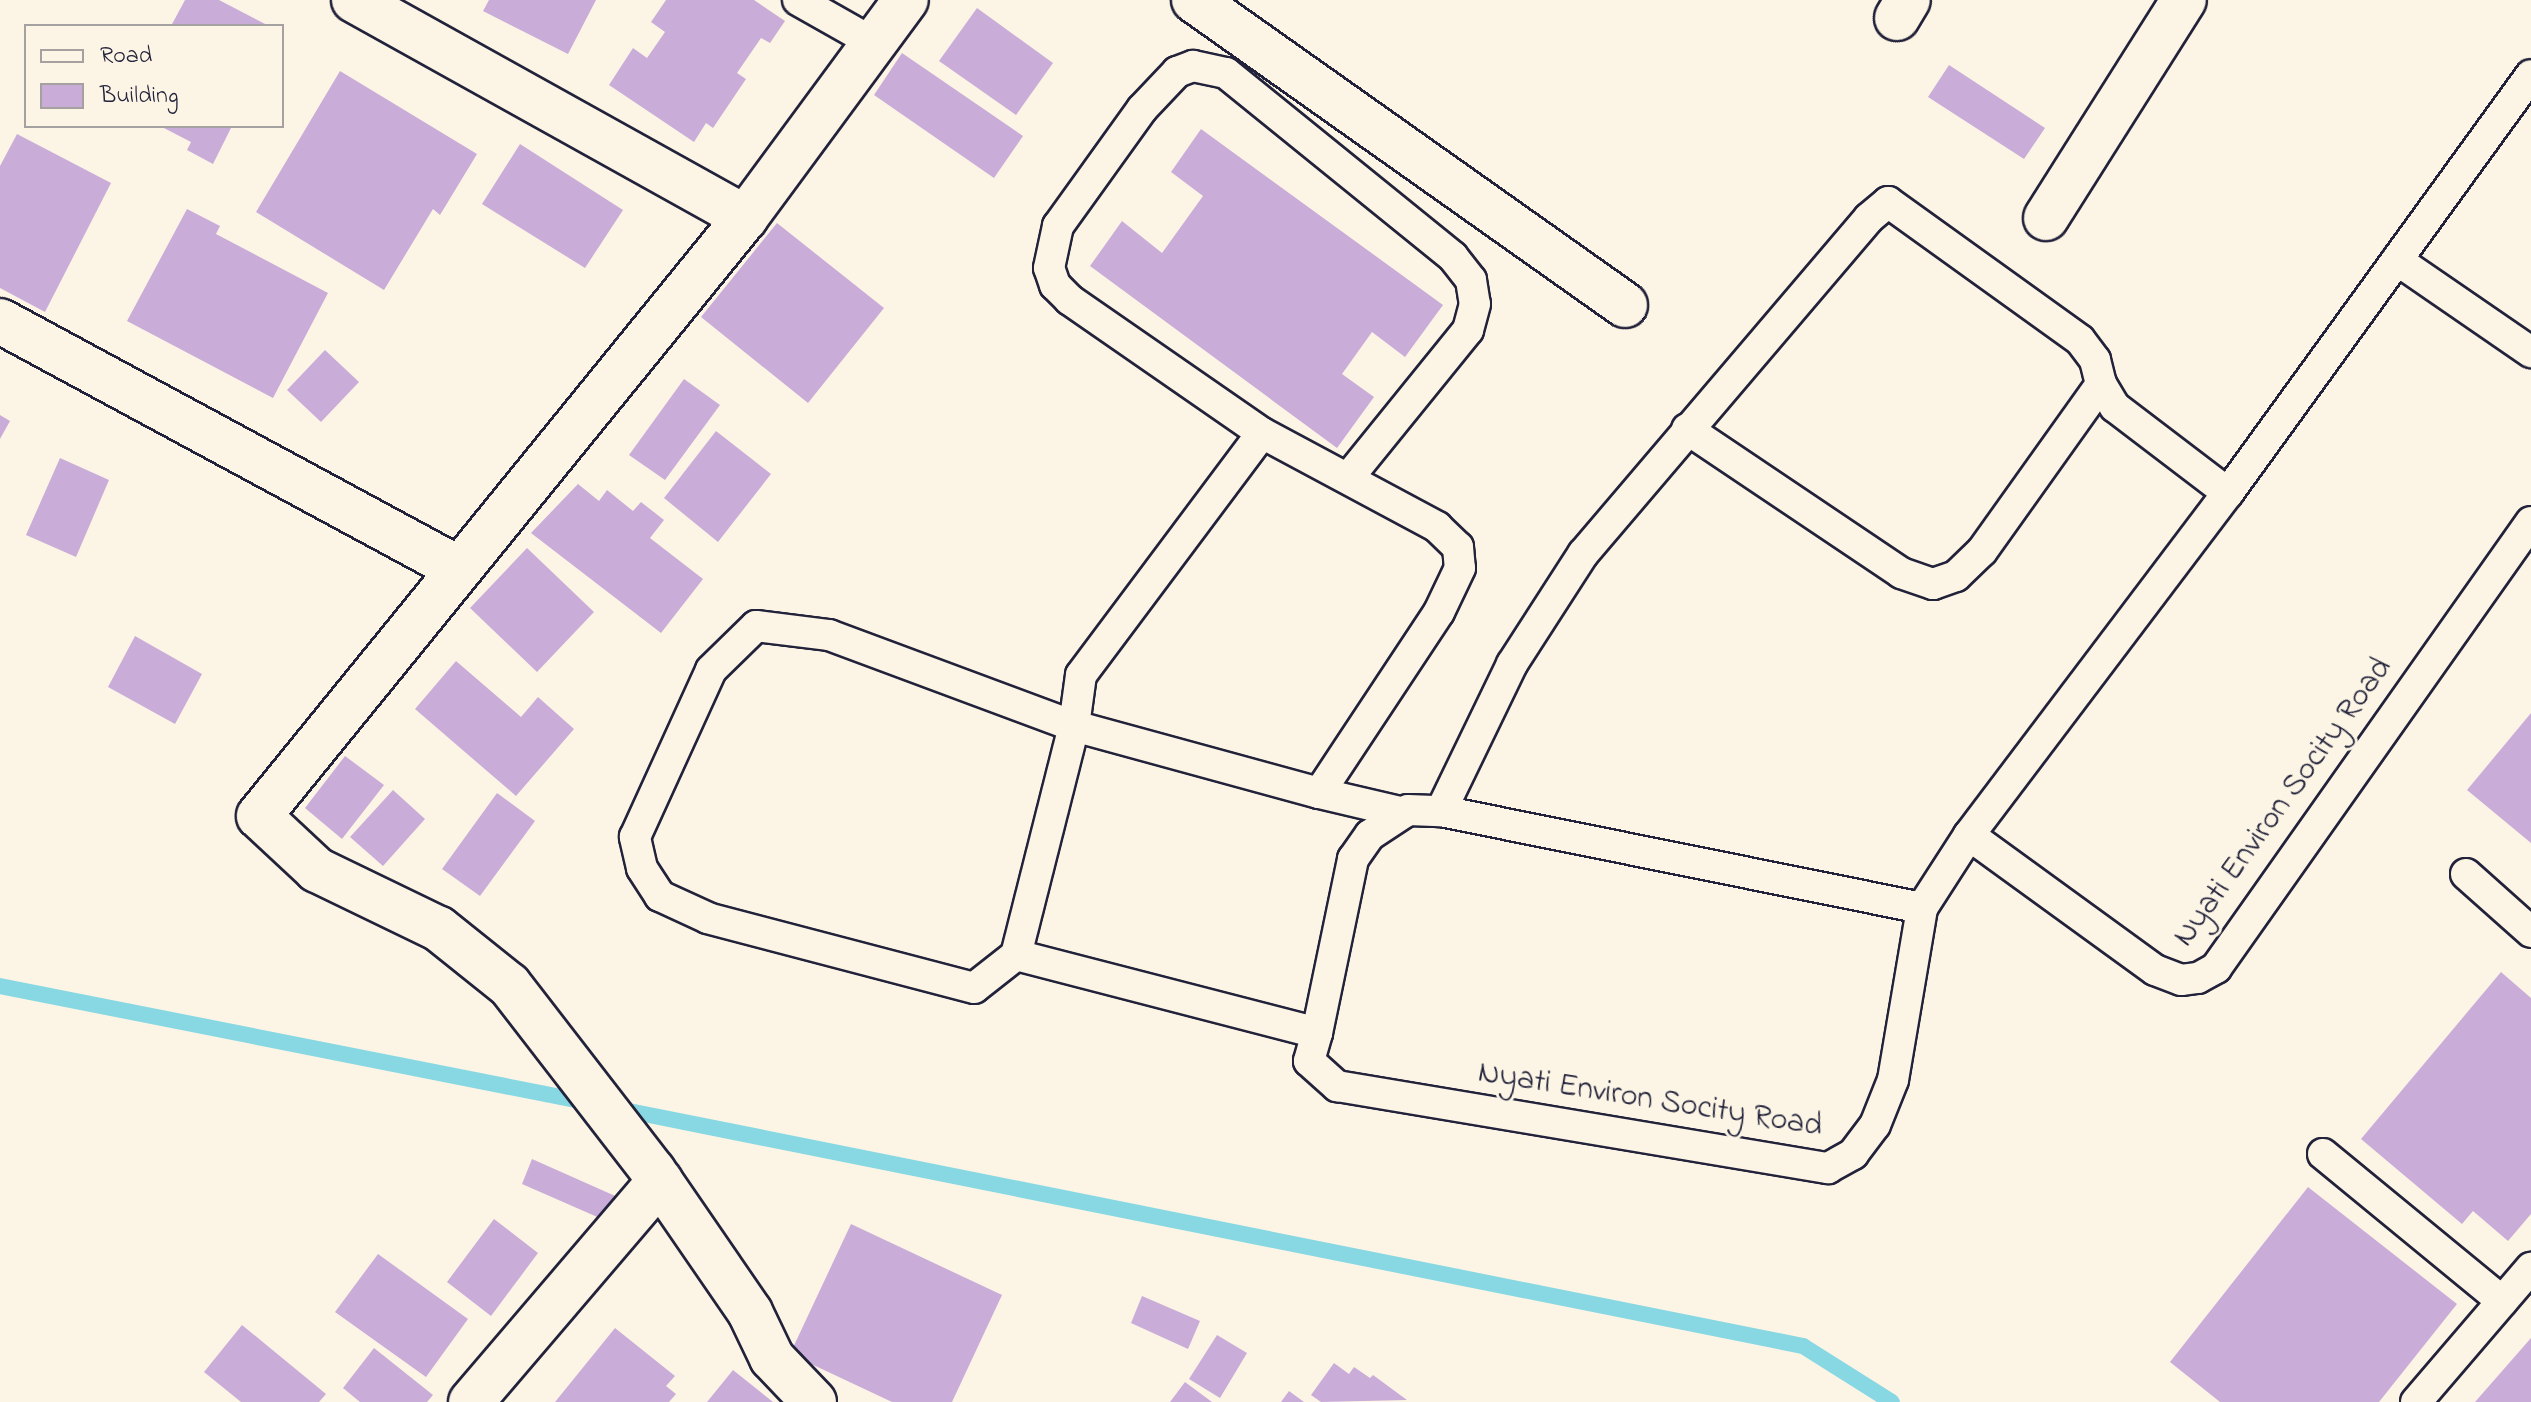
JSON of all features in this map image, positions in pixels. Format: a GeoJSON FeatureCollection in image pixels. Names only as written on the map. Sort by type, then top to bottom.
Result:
{"type":"FeatureCollection","features":[{"type":"Feature","properties":{"kind":"street"},"geometry":{"type":"LineString","coordinates":[[354,0],[745,218]]}},
{"type":"Feature","properties":{"kind":"street"},"geometry":{"type":"LineString","coordinates":[[814,1402],[772,1358],[750,1312],[657,1176],[509,985],[439,929],[317,870],[259,816],[745,218],[906,0]]}},
{"type":"Feature","properties":{"kind":"street"},"geometry":{"type":"LineString","coordinates":[[1194,0],[1625,305]]}},
{"type":"Feature","properties":{"kind":"street"},"geometry":{"type":"LineString","coordinates":[[2046,218],[2184,0]]}},
{"type":"Feature","properties":{"kind":"street"},"geometry":{"type":"LineString","coordinates":[[0,321],[459,569]]}},
{"type":"Feature","properties":{"kind":"street"},"geometry":{"type":"LineString","coordinates":[[471,1402],[657,1176]]}},
{"type":"Feature","properties":{"kind":"lane"},"geometry":{"type":"LineString","coordinates":[[798,0],[874,43]]}},
{"type":"Feature","properties":{"kind":"lane"},"geometry":{"type":"LineString","coordinates":[[1319,793],[1439,612],[1460,568],[1458,547],[1437,527],[1262,433],[1070,300],[1055,285],[1049,268],[1058,226],[1142,109],[1177,72],[1193,66],[1226,73],[1453,257],[1471,280],[1475,304],[1468,330],[1348,478]]}},
{"type":"Feature","properties":{"kind":"lane","name":"Nyati Environ Socity Road"},"geometry":{"type":"LineString","coordinates":[[1404,813],[1370,835],[1353,859],[1309,1061],[1337,1086],[1828,1168],[1853,1154],[1875,1125],[1893,1080],[1922,908],[1969,835],[2228,493],[2531,75]]}},
{"type":"Feature","properties":{"kind":"lane"},"geometry":{"type":"LineString","coordinates":[[1441,811],[1512,664],[1583,554],[1869,218],[1888,202],[2080,340],[2095,360],[2101,384],[2115,407],[2228,493]]}},
{"type":"Feature","properties":{"kind":"lane"},"geometry":{"type":"LineString","coordinates":[[2397,260],[2531,352]]}},
{"type":"Feature","properties":{"kind":"lane"},"geometry":{"type":"LineString","coordinates":[[1687,429],[1901,573],[1933,584],[1956,576],[1982,551],[2101,384]]}},
{"type":"Feature","properties":{"kind":"lane"},"geometry":{"type":"LineString","coordinates":[[1262,433],[1081,675],[1074,726],[1016,955],[1317,1033]]}},
{"type":"Feature","properties":{"kind":"lane","name":"Nyati Environ Socity Road"},"geometry":{"type":"LineString","coordinates":[[1969,835],[2155,970],[2181,980],[2198,978],[2216,968],[2531,522]]}},
{"type":"Feature","properties":{"kind":"lane","name":"Nyati Environ Socity Road"},"geometry":{"type":"LineString","coordinates":[[1016,955],[974,988],[708,918],[660,896],[642,868],[635,837],[711,670],[756,626],[792,627],[829,635],[1074,726],[1319,793],[1404,813],[1441,811],[1922,908]]}},
{"type":"Feature","properties":{"kind":"lane"},"geometry":{"type":"LineString","coordinates":[[2466,874],[2531,932]]}},
{"type":"Feature","properties":{"kind":"lane"},"geometry":{"type":"LineString","coordinates":[[2323,1154],[2502,1301]]}},
{"type":"Feature","properties":{"kind":"lane"},"geometry":{"type":"LineString","coordinates":[[2416,1402],[2531,1268]]}},
{"type":"Feature","properties":{"kind":"building"},"geometry":{"type":"Polygon","coordinates":[[[185,0],[219,0],[265,24],[172,24],[185,0]]]}},
{"type":"Feature","properties":{"kind":"building"},"geometry":{"type":"Polygon","coordinates":[[[489,0],[596,0],[568,54],[483,11],[489,0]]]}},
{"type":"Feature","properties":{"kind":"building"},"geometry":{"type":"Polygon","coordinates":[[[666,0],[754,0],[785,21],[770,43],[761,38],[737,73],[746,79],[713,128],[706,123],[694,142],[609,85],[633,48],[647,58],[665,32],[651,22],[666,0]]]}},
{"type":"Feature","properties":{"kind":"building"},"geometry":{"type":"Polygon","coordinates":[[[977,8],[1053,63],[1016,115],[939,61],[977,8]]]}},
{"type":"Feature","properties":{"kind":"building"},"geometry":{"type":"Polygon","coordinates":[[[902,53],[1023,136],[994,178],[874,95],[902,53]]]}},
{"type":"Feature","properties":{"kind":"building"},"geometry":{"type":"Polygon","coordinates":[[[1949,65],[2045,128],[2024,159],[1928,97],[1949,65]]]}},
{"type":"Feature","properties":{"kind":"building"},"geometry":{"type":"Polygon","coordinates":[[[340,71],[477,154],[440,215],[433,209],[384,290],[256,212],[340,71]]]}},
{"type":"Feature","properties":{"kind":"building"},"geometry":{"type":"Polygon","coordinates":[[[164,128],[231,128],[213,164],[187,150],[191,142],[164,128]]]}},
{"type":"Feature","properties":{"kind":"building"},"geometry":{"type":"Polygon","coordinates":[[[1201,129],[1443,305],[1405,357],[1372,332],[1342,374],[1374,397],[1337,448],[1090,266],[1122,221],[1162,253],[1203,196],[1171,172],[1201,129]]]}},
{"type":"Feature","properties":{"kind":"building"},"geometry":{"type":"Polygon","coordinates":[[[17,134],[111,183],[45,312],[0,288],[0,166],[17,134]]]}},
{"type":"Feature","properties":{"kind":"building"},"geometry":{"type":"Polygon","coordinates":[[[520,144],[623,210],[585,268],[482,204],[520,144]]]}},
{"type":"Feature","properties":{"kind":"building"},"geometry":{"type":"Polygon","coordinates":[[[187,209],[220,226],[216,234],[328,293],[273,398],[127,321],[187,209]]]}},
{"type":"Feature","properties":{"kind":"building"},"geometry":{"type":"Polygon","coordinates":[[[777,223],[884,308],[808,403],[701,317],[777,223]]]}},
{"type":"Feature","properties":{"kind":"building"},"geometry":{"type":"Polygon","coordinates":[[[325,350],[359,382],[321,422],[287,390],[325,350]]]}},
{"type":"Feature","properties":{"kind":"building"},"geometry":{"type":"Polygon","coordinates":[[[684,379],[720,405],[665,480],[629,455],[684,379]]]}},
{"type":"Feature","properties":{"kind":"building"},"geometry":{"type":"Polygon","coordinates":[[[0,415],[10,421],[0,439],[0,415]]]}},
{"type":"Feature","properties":{"kind":"building"},"geometry":{"type":"Polygon","coordinates":[[[716,431],[771,474],[718,542],[664,498],[716,431]]]}},
{"type":"Feature","properties":{"kind":"building"},"geometry":{"type":"Polygon","coordinates":[[[60,458],[109,480],[76,557],[26,535],[60,458]]]}},
{"type":"Feature","properties":{"kind":"building"},"geometry":{"type":"Polygon","coordinates":[[[578,484],[599,501],[607,490],[633,511],[641,502],[664,520],[650,538],[703,579],[661,633],[531,533],[578,484]]]}},
{"type":"Feature","properties":{"kind":"building"},"geometry":{"type":"Polygon","coordinates":[[[527,548],[594,612],[537,672],[470,608],[527,548]]]}},
{"type":"Feature","properties":{"kind":"building"},"geometry":{"type":"Polygon","coordinates":[[[135,636],[202,674],[175,724],[108,687],[135,636]]]}},
{"type":"Feature","properties":{"kind":"building"},"geometry":{"type":"Polygon","coordinates":[[[456,661],[521,717],[538,697],[574,729],[516,796],[415,709],[456,661]]]}},
{"type":"Feature","properties":{"kind":"building"},"geometry":{"type":"Polygon","coordinates":[[[2531,713],[2531,843],[2467,790],[2531,713]]]}},
{"type":"Feature","properties":{"kind":"building"},"geometry":{"type":"Polygon","coordinates":[[[345,756],[384,785],[342,839],[305,808],[345,756]]]}},
{"type":"Feature","properties":{"kind":"building"},"geometry":{"type":"Polygon","coordinates":[[[393,790],[425,819],[383,866],[350,837],[393,790]]]}},
{"type":"Feature","properties":{"kind":"building"},"geometry":{"type":"Polygon","coordinates":[[[497,793],[535,821],[480,896],[442,869],[497,793]]]}},
{"type":"Feature","properties":{"kind":"building"},"geometry":{"type":"Polygon","coordinates":[[[2501,972],[2531,998],[2531,1214],[2508,1241],[2473,1211],[2462,1224],[2361,1139],[2501,972]]]}},
{"type":"Feature","properties":{"kind":"building"},"geometry":{"type":"Polygon","coordinates":[[[532,1159],[622,1199],[611,1223],[522,1184],[532,1159]]]}},
{"type":"Feature","properties":{"kind":"building"},"geometry":{"type":"Polygon","coordinates":[[[2308,1187],[2457,1304],[2379,1402],[2220,1402],[2170,1362],[2308,1187]]]}},
{"type":"Feature","properties":{"kind":"building"},"geometry":{"type":"Polygon","coordinates":[[[494,1219],[538,1253],[491,1316],[447,1282],[494,1219]]]}},
{"type":"Feature","properties":{"kind":"building"},"geometry":{"type":"Polygon","coordinates":[[[851,1224],[1002,1295],[952,1402],[892,1402],[790,1354],[851,1224]]]}},
{"type":"Feature","properties":{"kind":"building"},"geometry":{"type":"Polygon","coordinates":[[[378,1254],[468,1319],[426,1377],[335,1312],[378,1254]]]}},
{"type":"Feature","properties":{"kind":"building"},"geometry":{"type":"Polygon","coordinates":[[[1142,1296],[1200,1321],[1188,1349],[1131,1323],[1142,1296]]]}},
{"type":"Feature","properties":{"kind":"building"},"geometry":{"type":"Polygon","coordinates":[[[242,1325],[326,1394],[319,1402],[241,1402],[204,1372],[242,1325]]]}},
{"type":"Feature","properties":{"kind":"building"},"geometry":{"type":"Polygon","coordinates":[[[615,1328],[675,1376],[666,1386],[676,1394],[669,1402],[555,1402],[615,1328]]]}},
{"type":"Feature","properties":{"kind":"building"},"geometry":{"type":"Polygon","coordinates":[[[1217,1335],[1247,1353],[1220,1398],[1189,1379],[1217,1335]]]}},
{"type":"Feature","properties":{"kind":"building"},"geometry":{"type":"Polygon","coordinates":[[[2531,1338],[2531,1402],[2475,1402],[2531,1338]]]}},
{"type":"Feature","properties":{"kind":"building"},"geometry":{"type":"Polygon","coordinates":[[[374,1348],[433,1395],[427,1402],[360,1402],[343,1388],[374,1348]]]}},
{"type":"Feature","properties":{"kind":"building"},"geometry":{"type":"Polygon","coordinates":[[[1334,1363],[1349,1374],[1354,1367],[1370,1378],[1373,1375],[1407,1400],[1321,1402],[1311,1395],[1334,1363]]]}},
{"type":"Feature","properties":{"kind":"building"},"geometry":{"type":"Polygon","coordinates":[[[733,1370],[773,1402],[707,1402],[733,1370]]]}},
{"type":"Feature","properties":{"kind":"building"},"geometry":{"type":"Polygon","coordinates":[[[1185,1382],[1212,1402],[1170,1402],[1185,1382]]]}},
{"type":"Feature","properties":{"kind":"building"},"geometry":{"type":"Polygon","coordinates":[[[1289,1391],[1304,1402],[1281,1402],[1289,1391]]]}},
{"type":"Feature","properties":{"kind":"waterway"},"geometry":{"type":"LineString","coordinates":[[0,986],[591,1103]]}},
{"type":"Feature","properties":{"kind":"waterway"},"geometry":{"type":"LineString","coordinates":[[614,1108],[1803,1346],[1892,1402]]}}]}
